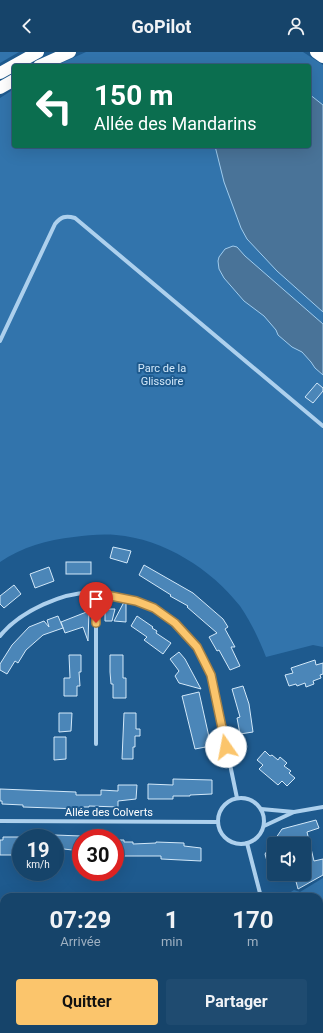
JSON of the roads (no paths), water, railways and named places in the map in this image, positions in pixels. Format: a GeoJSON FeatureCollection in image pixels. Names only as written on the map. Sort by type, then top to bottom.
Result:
{"type":"FeatureCollection","features":[{"type":"Feature","properties":{"kind":"highway"},"geometry":{"type":"LineString","coordinates":[[16,64],[38,52]]}},
{"type":"Feature","properties":{"kind":"highway"},"geometry":{"type":"LineString","coordinates":[[44,64],[70,52]]}},
{"type":"Feature","properties":{"kind":"highway"},"geometry":{"type":"LineString","coordinates":[[316,52],[323,56]]}},
{"type":"Feature","properties":{"kind":"highway"},"geometry":{"type":"LineString","coordinates":[[0,73],[12,66]]}},
{"type":"Feature","properties":{"kind":"highway"},"geometry":{"type":"LineString","coordinates":[[0,88],[12,81]]}},
{"type":"Feature","properties":{"kind":"street"},"geometry":{"type":"LineString","coordinates":[[0,341],[55,224],[60,218],[69,216],[74,218],[323,426]]}},
{"type":"Feature","properties":{"kind":"street"},"geometry":{"type":"LineString","coordinates":[[96,593],[96,744]]}},
{"type":"Feature","properties":{"kind":"street"},"geometry":{"type":"LineString","coordinates":[[0,636],[18,618],[41,605],[69,595],[96,593],[136,601],[154,608],[175,623],[197,647],[211,675],[237,798]]}},
{"type":"Feature","properties":{"kind":"street"},"geometry":{"type":"LineString","coordinates":[[237,798],[246,798],[254,802],[261,809],[264,818],[264,826],[258,837],[247,843],[237,844],[227,840],[220,832],[218,822],[219,814],[223,806],[229,801],[237,798]]}},
{"type":"Feature","properties":{"kind":"street"},"geometry":{"type":"LineString","coordinates":[[261,809],[294,812],[323,807]]}},
{"type":"Feature","properties":{"kind":"street"},"geometry":{"type":"LineString","coordinates":[[264,826],[294,812]]}},
{"type":"Feature","properties":{"kind":"street","name":"Allée des Colverts"},"geometry":{"type":"LineString","coordinates":[[0,821],[218,822]]}},
{"type":"Feature","properties":{"kind":"street"},"geometry":{"type":"LineString","coordinates":[[247,843],[260,893]]}},
{"type":"Feature","properties":{"kind":"park label","name":"Parc de la Glissoire"},"geometry":{"type":"Point","coordinates":[162,374]}}]}
